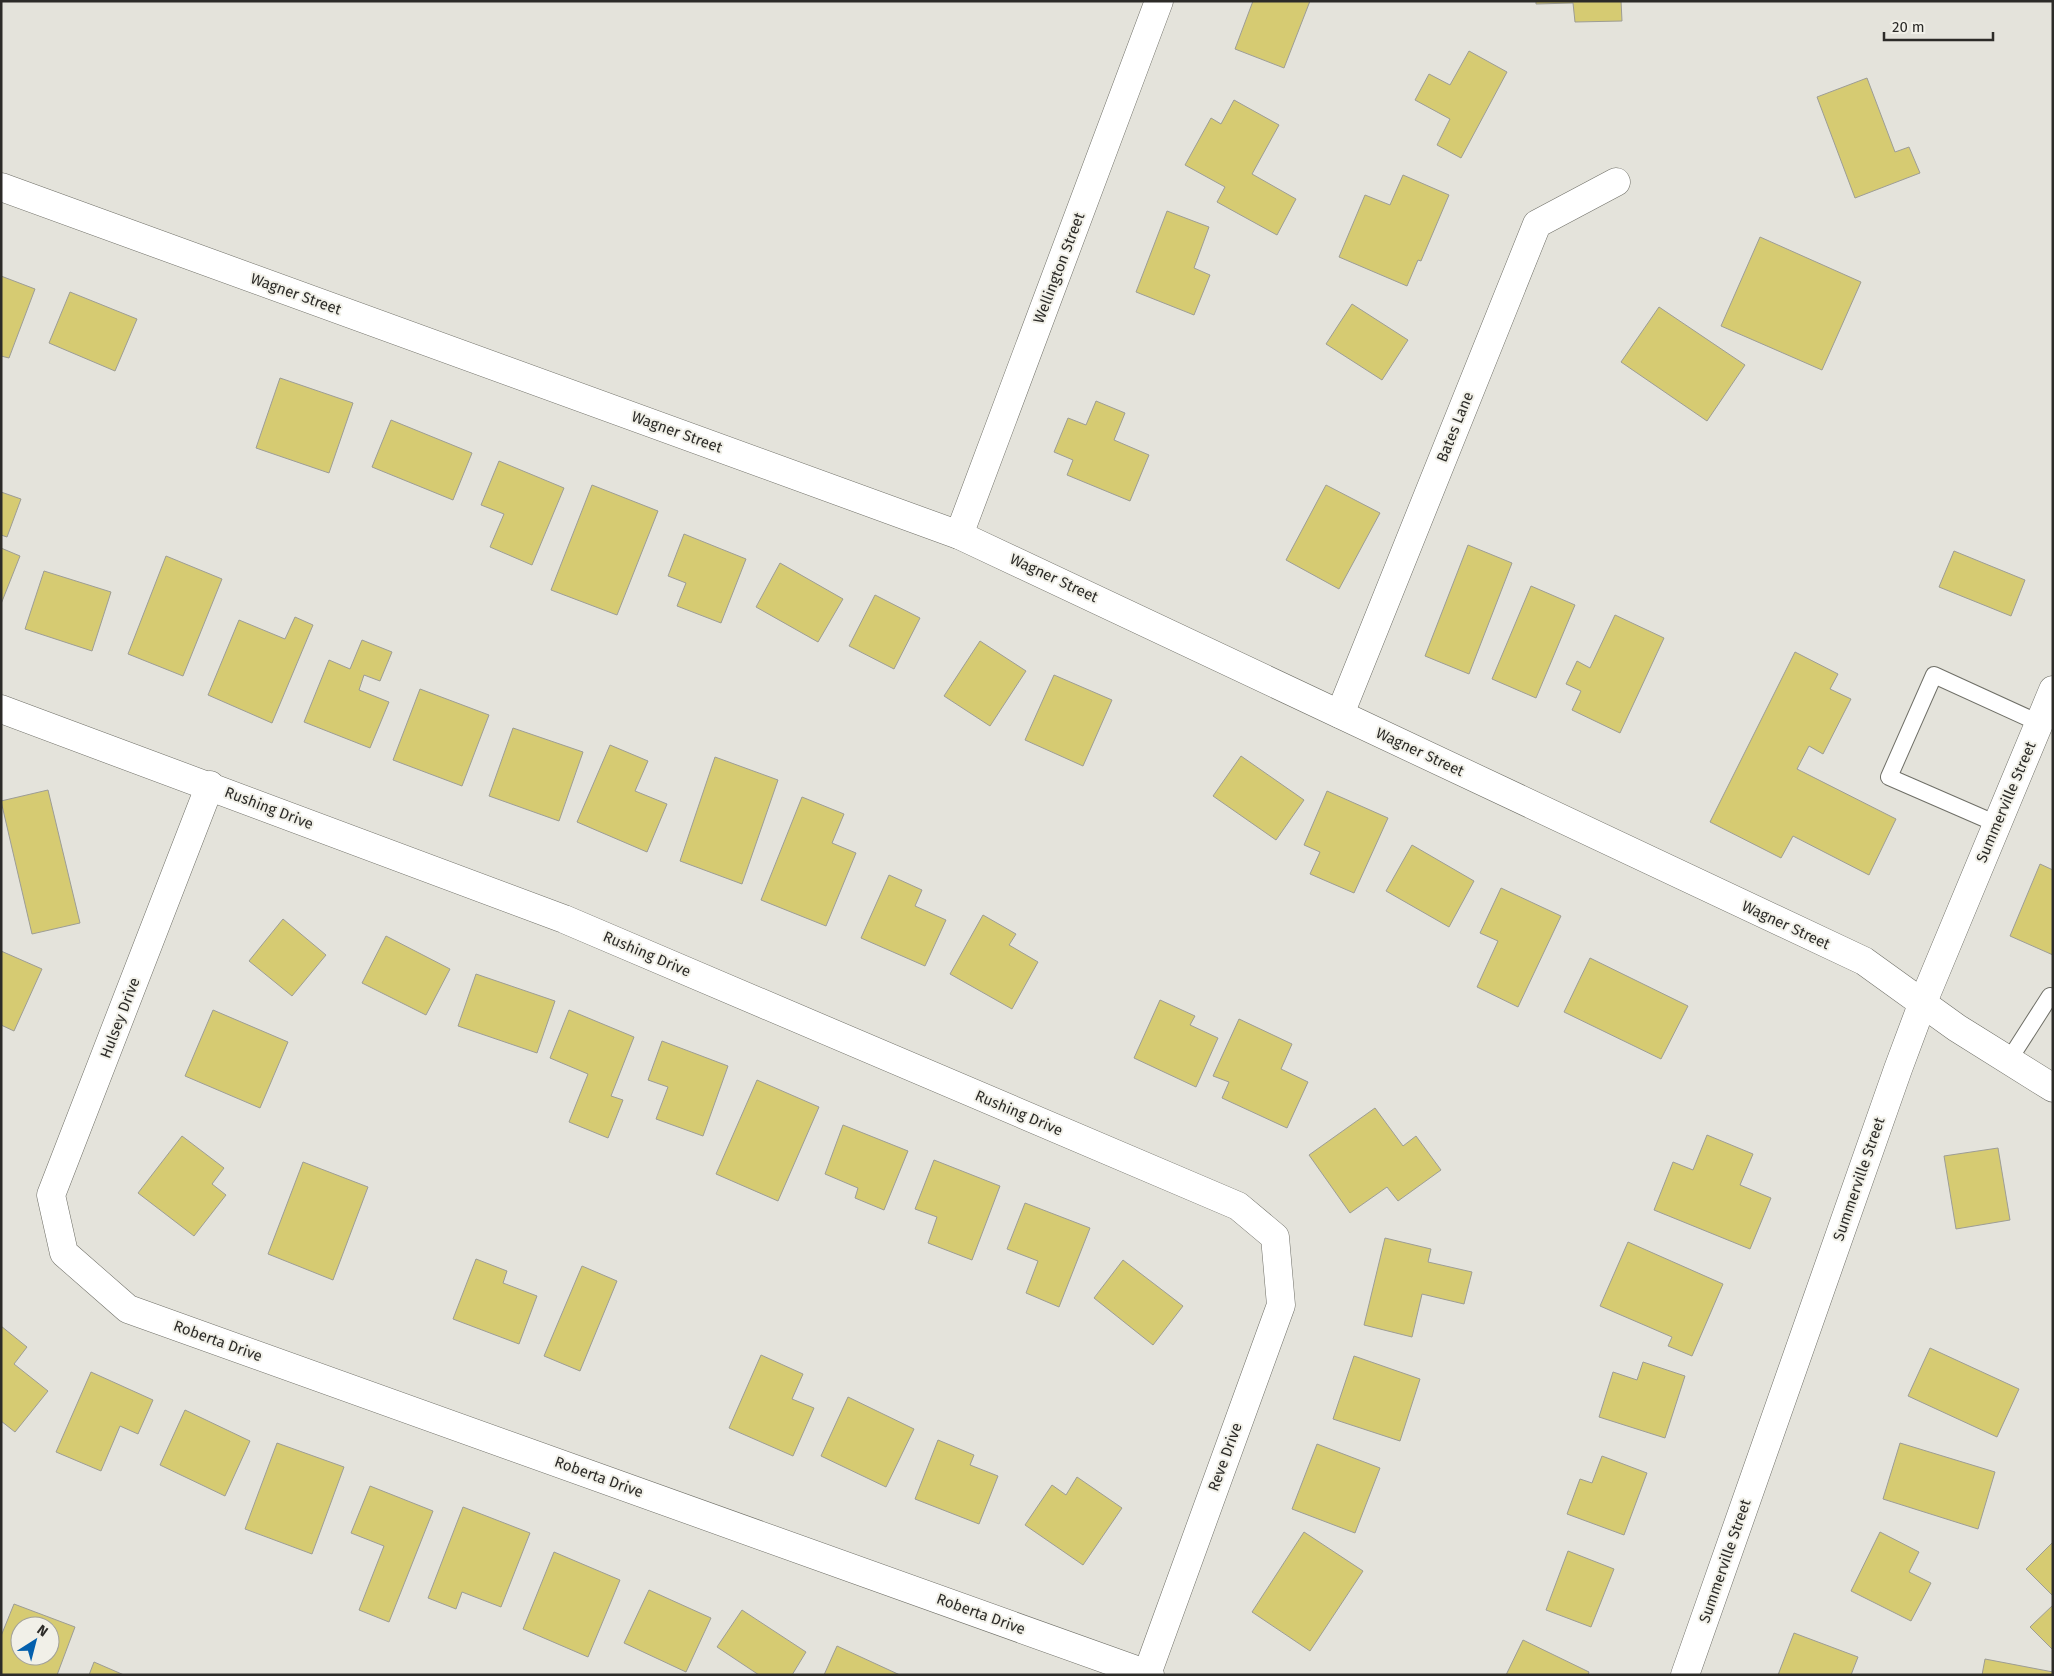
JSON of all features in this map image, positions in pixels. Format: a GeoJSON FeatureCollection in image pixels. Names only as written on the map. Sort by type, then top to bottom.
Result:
{"type":"FeatureCollection","features":[{"type":"Feature","properties":{"kind":"street","name":"Wellington Street"},"geometry":{"type":"LineString","coordinates":[[959,535],[1159,1]]}},
{"type":"Feature","properties":{"kind":"street","name":"Bates Lane"},"geometry":{"type":"LineString","coordinates":[[1340,714],[1537,224],[1616,182]]}},
{"type":"Feature","properties":{"kind":"street","name":"Wagner Street"},"geometry":{"type":"LineString","coordinates":[[1,187],[959,535],[1864,961],[1957,1028],[2053,1088]]}},
{"type":"Feature","properties":{"kind":"street","name":"Summerville Street"},"geometry":{"type":"LineString","coordinates":[[1685,1675],[1923,1002],[2053,690]]}},
{"type":"Feature","properties":{"kind":"street","name":"Rushing Drive"},"geometry":{"type":"LineString","coordinates":[[1,710],[564,919],[1238,1206],[1275,1237]]}},
{"type":"Feature","properties":{"kind":"street","name":"Hulsey Drive"},"geometry":{"type":"LineString","coordinates":[[64,1253],[52,1195],[210,786]]}},
{"type":"Feature","properties":{"kind":"street","name":"Reve Drive"},"geometry":{"type":"LineString","coordinates":[[1148,1674],[1281,1305],[1275,1237]]}},
{"type":"Feature","properties":{"kind":"street","name":"Roberta Drive"},"geometry":{"type":"LineString","coordinates":[[64,1253],[128,1309],[1148,1674]]}},
{"type":"Feature","properties":{"kind":"lane"},"geometry":{"type":"LineString","coordinates":[[1997,824],[1889,777],[1934,675],[2039,723]]}},
{"type":"Feature","properties":{"kind":"lane"},"geometry":{"type":"LineString","coordinates":[[2009,1060],[2050,996]]}},
{"type":"Feature","properties":{"kind":"building"},"geometry":{"type":"Polygon","coordinates":[[[1253,1],[1310,1],[1284,68],[1235,49],[1253,1]]]}},
{"type":"Feature","properties":{"kind":"building"},"geometry":{"type":"Polygon","coordinates":[[[1536,1],[1621,1],[1622,21],[1575,22],[1573,3],[1536,4],[1536,1]]]}},
{"type":"Feature","properties":{"kind":"building"},"geometry":{"type":"Polygon","coordinates":[[[1469,51],[1507,72],[1461,158],[1437,145],[1450,119],[1415,100],[1429,74],[1450,85],[1469,51]]]}},
{"type":"Feature","properties":{"kind":"building"},"geometry":{"type":"Polygon","coordinates":[[[1867,78],[1895,152],[1909,147],[1920,173],[1855,198],[1817,97],[1867,78]]]}},
{"type":"Feature","properties":{"kind":"building"},"geometry":{"type":"Polygon","coordinates":[[[1234,100],[1279,125],[1252,174],[1296,199],[1277,235],[1217,202],[1225,187],[1185,165],[1211,118],[1221,124],[1234,100]]]}},
{"type":"Feature","properties":{"kind":"building"},"geometry":{"type":"Polygon","coordinates":[[[1403,175],[1449,195],[1421,261],[1418,260],[1407,286],[1339,257],[1365,195],[1390,205],[1403,175]]]}},
{"type":"Feature","properties":{"kind":"building"},"geometry":{"type":"Polygon","coordinates":[[[1167,211],[1209,227],[1194,268],[1210,275],[1194,315],[1136,292],[1167,211]]]}},
{"type":"Feature","properties":{"kind":"building"},"geometry":{"type":"Polygon","coordinates":[[[1760,237],[1861,282],[1822,370],[1721,326],[1760,237]]]}},
{"type":"Feature","properties":{"kind":"building"},"geometry":{"type":"Polygon","coordinates":[[[1,276],[35,289],[9,358],[1,356],[1,276]]]}},
{"type":"Feature","properties":{"kind":"building"},"geometry":{"type":"Polygon","coordinates":[[[70,292],[137,319],[115,371],[49,343],[70,292]]]}},
{"type":"Feature","properties":{"kind":"building"},"geometry":{"type":"Polygon","coordinates":[[[1352,304],[1408,340],[1382,380],[1326,344],[1352,304]]]}},
{"type":"Feature","properties":{"kind":"building"},"geometry":{"type":"Polygon","coordinates":[[[1659,307],[1745,365],[1707,421],[1621,362],[1659,307]]]}},
{"type":"Feature","properties":{"kind":"building"},"geometry":{"type":"Polygon","coordinates":[[[280,378],[353,403],[329,473],[256,448],[280,378]]]}},
{"type":"Feature","properties":{"kind":"building"},"geometry":{"type":"Polygon","coordinates":[[[1096,401],[1125,413],[1114,440],[1149,455],[1130,501],[1067,475],[1073,460],[1054,452],[1068,418],[1086,425],[1096,401]]]}},
{"type":"Feature","properties":{"kind":"building"},"geometry":{"type":"Polygon","coordinates":[[[391,420],[472,453],[453,500],[372,467],[391,420]]]}},
{"type":"Feature","properties":{"kind":"building"},"geometry":{"type":"Polygon","coordinates":[[[499,461],[564,488],[532,565],[490,547],[504,514],[481,505],[499,461]]]}},
{"type":"Feature","properties":{"kind":"building"},"geometry":{"type":"Polygon","coordinates":[[[592,485],[658,511],[617,615],[551,590],[592,485]]]}},
{"type":"Feature","properties":{"kind":"building"},"geometry":{"type":"Polygon","coordinates":[[[1326,485],[1380,513],[1339,589],[1286,560],[1326,485]]]}},
{"type":"Feature","properties":{"kind":"building"},"geometry":{"type":"Polygon","coordinates":[[[1,492],[21,499],[7,537],[1,535],[1,492]]]}},
{"type":"Feature","properties":{"kind":"building"},"geometry":{"type":"Polygon","coordinates":[[[684,534],[746,559],[721,623],[677,606],[686,583],[668,576],[684,534]]]}},
{"type":"Feature","properties":{"kind":"building"},"geometry":{"type":"Polygon","coordinates":[[[1468,545],[1512,563],[1469,674],[1425,656],[1468,545]]]}},
{"type":"Feature","properties":{"kind":"building"},"geometry":{"type":"Polygon","coordinates":[[[1,548],[20,556],[1,604],[1,548]]]}},
{"type":"Feature","properties":{"kind":"building"},"geometry":{"type":"Polygon","coordinates":[[[1954,551],[2025,580],[2011,616],[1939,587],[1954,551]]]}},
{"type":"Feature","properties":{"kind":"building"},"geometry":{"type":"Polygon","coordinates":[[[166,556],[222,579],[183,676],[128,654],[166,556]]]}},
{"type":"Feature","properties":{"kind":"building"},"geometry":{"type":"Polygon","coordinates":[[[780,563],[843,599],[818,642],[756,607],[780,563]]]}},
{"type":"Feature","properties":{"kind":"building"},"geometry":{"type":"Polygon","coordinates":[[[44,571],[111,592],[92,651],[25,629],[44,571]]]}},
{"type":"Feature","properties":{"kind":"building"},"geometry":{"type":"Polygon","coordinates":[[[1531,586],[1575,605],[1536,698],[1492,679],[1531,586]]]}},
{"type":"Feature","properties":{"kind":"building"},"geometry":{"type":"Polygon","coordinates":[[[875,595],[920,618],[894,669],[849,646],[875,595]]]}},
{"type":"Feature","properties":{"kind":"building"},"geometry":{"type":"Polygon","coordinates":[[[1615,615],[1664,638],[1620,733],[1572,710],[1581,691],[1566,684],[1577,661],[1590,668],[1615,615]]]}},
{"type":"Feature","properties":{"kind":"building"},"geometry":{"type":"Polygon","coordinates":[[[295,617],[313,625],[272,723],[208,695],[239,620],[285,639],[295,617]]]}},
{"type":"Feature","properties":{"kind":"building"},"geometry":{"type":"Polygon","coordinates":[[[362,640],[392,652],[380,681],[364,675],[359,690],[389,702],[370,748],[304,722],[329,660],[350,669],[362,640]]]}},
{"type":"Feature","properties":{"kind":"building"},"geometry":{"type":"Polygon","coordinates":[[[980,641],[1026,671],[990,726],[944,696],[980,641]]]}},
{"type":"Feature","properties":{"kind":"building"},"geometry":{"type":"Polygon","coordinates":[[[1795,652],[1838,674],[1830,689],[1851,699],[1823,754],[1809,746],[1797,769],[1896,819],[1869,875],[1793,836],[1781,858],[1710,822],[1795,652]]]}},
{"type":"Feature","properties":{"kind":"building"},"geometry":{"type":"Polygon","coordinates":[[[1054,675],[1112,700],[1083,766],[1025,740],[1054,675]]]}},
{"type":"Feature","properties":{"kind":"building"},"geometry":{"type":"Polygon","coordinates":[[[420,689],[489,715],[462,786],[393,760],[420,689]]]}},
{"type":"Feature","properties":{"kind":"building"},"geometry":{"type":"Polygon","coordinates":[[[513,728],[583,752],[559,821],[489,796],[513,728]]]}},
{"type":"Feature","properties":{"kind":"building"},"geometry":{"type":"Polygon","coordinates":[[[610,745],[648,761],[635,791],[667,804],[647,852],[577,822],[610,745]]]}},
{"type":"Feature","properties":{"kind":"building"},"geometry":{"type":"Polygon","coordinates":[[[1241,756],[1304,800],[1276,840],[1213,796],[1241,756]]]}},
{"type":"Feature","properties":{"kind":"building"},"geometry":{"type":"Polygon","coordinates":[[[715,757],[778,780],[742,884],[680,861],[715,757]]]}},
{"type":"Feature","properties":{"kind":"building"},"geometry":{"type":"Polygon","coordinates":[[[48,790],[80,923],[32,934],[1,801],[48,790]]]}},
{"type":"Feature","properties":{"kind":"building"},"geometry":{"type":"Polygon","coordinates":[[[1327,791],[1388,818],[1354,893],[1310,874],[1320,852],[1304,845],[1327,791]]]}},
{"type":"Feature","properties":{"kind":"building"},"geometry":{"type":"Polygon","coordinates":[[[802,797],[844,814],[832,843],[856,853],[826,926],[761,900],[802,797]]]}},
{"type":"Feature","properties":{"kind":"building"},"geometry":{"type":"Polygon","coordinates":[[[1412,845],[1474,881],[1449,927],[1386,891],[1412,845]]]}},
{"type":"Feature","properties":{"kind":"building"},"geometry":{"type":"Polygon","coordinates":[[[2040,864],[2053,870],[2053,955],[2010,936],[2040,864]]]}},
{"type":"Feature","properties":{"kind":"building"},"geometry":{"type":"Polygon","coordinates":[[[889,875],[922,890],[915,906],[946,920],[925,966],[861,938],[889,875]]]}},
{"type":"Feature","properties":{"kind":"building"},"geometry":{"type":"Polygon","coordinates":[[[1501,888],[1561,916],[1518,1007],[1477,987],[1498,941],[1480,933],[1501,888]]]}},
{"type":"Feature","properties":{"kind":"building"},"geometry":{"type":"Polygon","coordinates":[[[983,915],[1016,934],[1009,945],[1038,962],[1012,1009],[950,974],[983,915]]]}},
{"type":"Feature","properties":{"kind":"building"},"geometry":{"type":"Polygon","coordinates":[[[283,919],[326,955],[292,996],[249,961],[283,919]]]}},
{"type":"Feature","properties":{"kind":"building"},"geometry":{"type":"Polygon","coordinates":[[[386,936],[450,969],[426,1015],[362,983],[386,936]]]}},
{"type":"Feature","properties":{"kind":"building"},"geometry":{"type":"Polygon","coordinates":[[[1,951],[42,969],[14,1031],[1,1025],[1,951]]]}},
{"type":"Feature","properties":{"kind":"building"},"geometry":{"type":"Polygon","coordinates":[[[1590,958],[1688,1006],[1661,1059],[1564,1012],[1590,958]]]}},
{"type":"Feature","properties":{"kind":"building"},"geometry":{"type":"Polygon","coordinates":[[[476,974],[555,1001],[537,1053],[458,1026],[476,974]]]}},
{"type":"Feature","properties":{"kind":"building"},"geometry":{"type":"Polygon","coordinates":[[[1160,1000],[1195,1016],[1190,1025],[1218,1038],[1196,1087],[1134,1058],[1160,1000]]]}},
{"type":"Feature","properties":{"kind":"building"},"geometry":{"type":"Polygon","coordinates":[[[213,1010],[288,1042],[260,1108],[185,1076],[213,1010]]]}},
{"type":"Feature","properties":{"kind":"building"},"geometry":{"type":"Polygon","coordinates":[[[569,1010],[634,1037],[611,1096],[623,1100],[608,1138],[569,1122],[588,1074],[550,1058],[569,1010]]]}},
{"type":"Feature","properties":{"kind":"building"},"geometry":{"type":"Polygon","coordinates":[[[1239,1019],[1292,1044],[1281,1069],[1308,1082],[1287,1128],[1222,1098],[1229,1082],[1213,1076],[1239,1019]]]}},
{"type":"Feature","properties":{"kind":"building"},"geometry":{"type":"Polygon","coordinates":[[[662,1041],[728,1066],[703,1136],[656,1119],[668,1087],[648,1080],[662,1041]]]}},
{"type":"Feature","properties":{"kind":"building"},"geometry":{"type":"Polygon","coordinates":[[[757,1080],[819,1107],[778,1201],[716,1174],[757,1080]]]}},
{"type":"Feature","properties":{"kind":"building"},"geometry":{"type":"Polygon","coordinates":[[[1375,1108],[1403,1146],[1416,1136],[1441,1170],[1398,1201],[1387,1187],[1350,1213],[1309,1155],[1375,1108]]]}},
{"type":"Feature","properties":{"kind":"building"},"geometry":{"type":"Polygon","coordinates":[[[843,1125],[908,1151],[884,1210],[855,1198],[858,1188],[825,1174],[843,1125]]]}},
{"type":"Feature","properties":{"kind":"building"},"geometry":{"type":"Polygon","coordinates":[[[1707,1135],[1753,1154],[1740,1185],[1771,1198],[1750,1249],[1654,1210],[1673,1162],[1693,1170],[1707,1135]]]}},
{"type":"Feature","properties":{"kind":"building"},"geometry":{"type":"Polygon","coordinates":[[[182,1136],[224,1168],[212,1184],[226,1195],[194,1236],[138,1193],[182,1136]]]}},
{"type":"Feature","properties":{"kind":"building"},"geometry":{"type":"Polygon","coordinates":[[[1998,1148],[2010,1220],[1956,1229],[1944,1156],[1998,1148]]]}},
{"type":"Feature","properties":{"kind":"building"},"geometry":{"type":"Polygon","coordinates":[[[934,1160],[1000,1186],[972,1260],[928,1243],[937,1217],[915,1209],[934,1160]]]}},
{"type":"Feature","properties":{"kind":"building"},"geometry":{"type":"Polygon","coordinates":[[[303,1162],[368,1187],[333,1280],[268,1254],[303,1162]]]}},
{"type":"Feature","properties":{"kind":"building"},"geometry":{"type":"Polygon","coordinates":[[[1025,1203],[1090,1228],[1059,1307],[1026,1293],[1038,1261],[1007,1249],[1025,1203]]]}},
{"type":"Feature","properties":{"kind":"building"},"geometry":{"type":"Polygon","coordinates":[[[1385,1238],[1431,1249],[1428,1262],[1472,1272],[1464,1304],[1422,1294],[1412,1337],[1364,1325],[1385,1238]]]}},
{"type":"Feature","properties":{"kind":"building"},"geometry":{"type":"Polygon","coordinates":[[[1628,1242],[1723,1284],[1692,1356],[1668,1346],[1672,1337],[1600,1306],[1628,1242]]]}},
{"type":"Feature","properties":{"kind":"building"},"geometry":{"type":"Polygon","coordinates":[[[476,1259],[507,1271],[503,1283],[537,1296],[519,1344],[453,1319],[476,1259]]]}},
{"type":"Feature","properties":{"kind":"building"},"geometry":{"type":"Polygon","coordinates":[[[1123,1260],[1183,1306],[1153,1345],[1094,1298],[1123,1260]]]}},
{"type":"Feature","properties":{"kind":"building"},"geometry":{"type":"Polygon","coordinates":[[[582,1266],[617,1281],[580,1371],[544,1356],[582,1266]]]}},
{"type":"Feature","properties":{"kind":"building"},"geometry":{"type":"Polygon","coordinates":[[[1,1326],[27,1347],[14,1364],[48,1391],[15,1432],[1,1421],[1,1326]]]}},
{"type":"Feature","properties":{"kind":"building"},"geometry":{"type":"Polygon","coordinates":[[[1930,1348],[2019,1389],[1997,1437],[1908,1396],[1930,1348]]]}},
{"type":"Feature","properties":{"kind":"building"},"geometry":{"type":"Polygon","coordinates":[[[761,1355],[803,1374],[792,1399],[814,1408],[793,1456],[729,1428],[761,1355]]]}},
{"type":"Feature","properties":{"kind":"building"},"geometry":{"type":"Polygon","coordinates":[[[1354,1356],[1420,1379],[1400,1441],[1333,1419],[1354,1356]]]}},
{"type":"Feature","properties":{"kind":"building"},"geometry":{"type":"Polygon","coordinates":[[[1643,1362],[1685,1376],[1665,1438],[1599,1417],[1613,1372],[1637,1380],[1643,1362]]]}},
{"type":"Feature","properties":{"kind":"building"},"geometry":{"type":"Polygon","coordinates":[[[91,1372],[153,1400],[138,1434],[120,1426],[101,1471],[56,1452],[91,1372]]]}},
{"type":"Feature","properties":{"kind":"building"},"geometry":{"type":"Polygon","coordinates":[[[848,1397],[914,1429],[886,1487],[821,1456],[848,1397]]]}},
{"type":"Feature","properties":{"kind":"building"},"geometry":{"type":"Polygon","coordinates":[[[185,1410],[250,1441],[225,1496],[160,1465],[185,1410]]]}},
{"type":"Feature","properties":{"kind":"building"},"geometry":{"type":"Polygon","coordinates":[[[938,1440],[974,1455],[970,1465],[998,1476],[979,1524],[915,1499],[938,1440]]]}},
{"type":"Feature","properties":{"kind":"building"},"geometry":{"type":"Polygon","coordinates":[[[277,1443],[344,1467],[312,1554],[245,1529],[277,1443]]]}},
{"type":"Feature","properties":{"kind":"building"},"geometry":{"type":"Polygon","coordinates":[[[1900,1443],[1995,1472],[1978,1529],[1883,1499],[1900,1443]]]}},
{"type":"Feature","properties":{"kind":"building"},"geometry":{"type":"Polygon","coordinates":[[[1317,1444],[1380,1468],[1355,1533],[1292,1509],[1317,1444]]]}},
{"type":"Feature","properties":{"kind":"building"},"geometry":{"type":"Polygon","coordinates":[[[1602,1456],[1647,1473],[1624,1535],[1567,1514],[1580,1479],[1592,1483],[1602,1456]]]}},
{"type":"Feature","properties":{"kind":"building"},"geometry":{"type":"Polygon","coordinates":[[[1077,1477],[1122,1508],[1083,1565],[1025,1525],[1052,1485],[1066,1495],[1077,1477]]]}},
{"type":"Feature","properties":{"kind":"building"},"geometry":{"type":"Polygon","coordinates":[[[370,1486],[433,1511],[389,1622],[359,1610],[384,1546],[351,1533],[370,1486]]]}},
{"type":"Feature","properties":{"kind":"building"},"geometry":{"type":"Polygon","coordinates":[[[463,1507],[530,1533],[501,1607],[462,1592],[456,1609],[428,1598],[463,1507]]]}},
{"type":"Feature","properties":{"kind":"building"},"geometry":{"type":"Polygon","coordinates":[[[1304,1532],[1363,1571],[1310,1651],[1252,1612],[1304,1532]]]}},
{"type":"Feature","properties":{"kind":"building"},"geometry":{"type":"Polygon","coordinates":[[[1880,1532],[1919,1552],[1909,1572],[1931,1583],[1911,1621],[1851,1591],[1880,1532]]]}},
{"type":"Feature","properties":{"kind":"building"},"geometry":{"type":"Polygon","coordinates":[[[2053,1542],[2053,1596],[2026,1569],[2053,1542]]]}},
{"type":"Feature","properties":{"kind":"building"},"geometry":{"type":"Polygon","coordinates":[[[1568,1551],[1614,1569],[1591,1627],[1546,1610],[1568,1551]]]}},
{"type":"Feature","properties":{"kind":"building"},"geometry":{"type":"Polygon","coordinates":[[[554,1552],[620,1580],[588,1657],[523,1629],[554,1552]]]}},
{"type":"Feature","properties":{"kind":"building"},"geometry":{"type":"Polygon","coordinates":[[[649,1590],[711,1618],[686,1672],[624,1643],[649,1590]]]}},
{"type":"Feature","properties":{"kind":"building"},"geometry":{"type":"Polygon","coordinates":[[[14,1604],[46,1616],[10,1616],[10,1666],[60,1666],[60,1621],[75,1627],[57,1675],[1,1675],[1,1636],[14,1604]]]}},
{"type":"Feature","properties":{"kind":"building"},"geometry":{"type":"Polygon","coordinates":[[[2053,1605],[2053,1650],[2030,1627],[2053,1605]]]}},
{"type":"Feature","properties":{"kind":"building"},"geometry":{"type":"Polygon","coordinates":[[[742,1610],[806,1652],[792,1675],[759,1675],[717,1647],[742,1610]]]}},
{"type":"Feature","properties":{"kind":"building"},"geometry":{"type":"Polygon","coordinates":[[[1794,1633],[1858,1657],[1851,1675],[1778,1675],[1794,1633]]]}},
{"type":"Feature","properties":{"kind":"building"},"geometry":{"type":"Polygon","coordinates":[[[1523,1640],[1589,1672],[1588,1675],[1506,1675],[1523,1640]]]}},
{"type":"Feature","properties":{"kind":"building"},"geometry":{"type":"Polygon","coordinates":[[[837,1646],[900,1675],[824,1675],[837,1646]]]}},
{"type":"Feature","properties":{"kind":"building"},"geometry":{"type":"Polygon","coordinates":[[[1985,1659],[2053,1672],[2053,1675],[1982,1675],[1985,1659]]]}},
{"type":"Feature","properties":{"kind":"building"},"geometry":{"type":"Polygon","coordinates":[[[94,1662],[124,1675],[89,1675],[94,1662]]]}}]}
